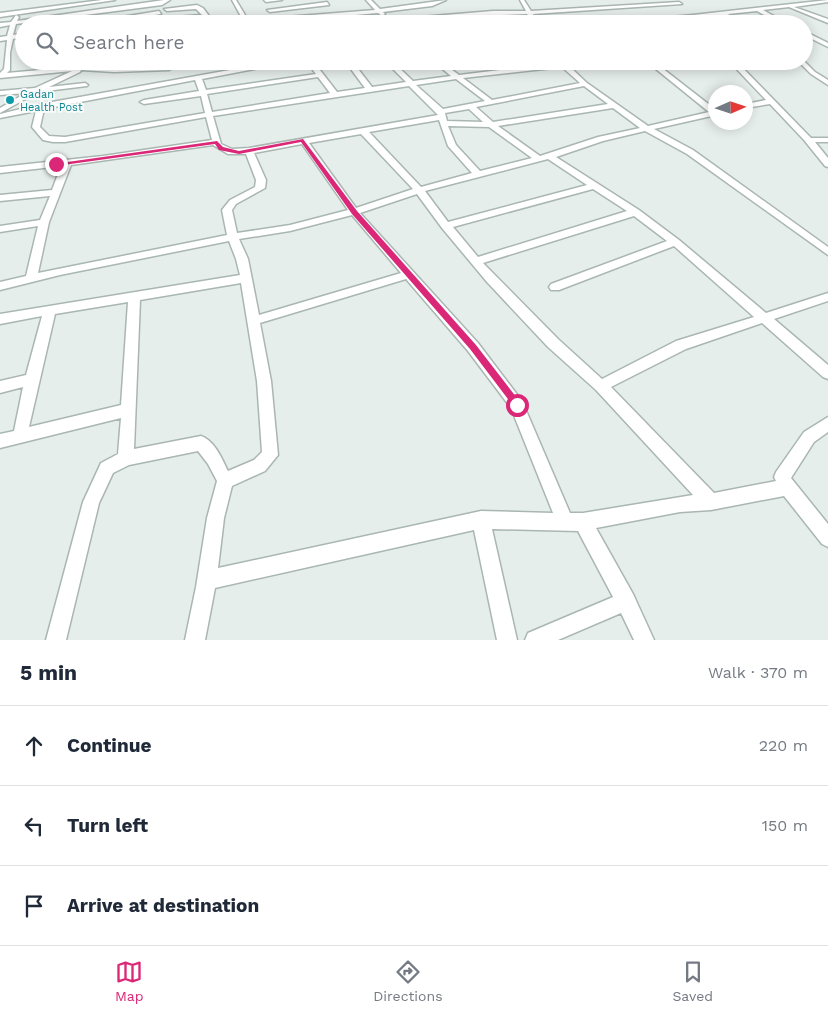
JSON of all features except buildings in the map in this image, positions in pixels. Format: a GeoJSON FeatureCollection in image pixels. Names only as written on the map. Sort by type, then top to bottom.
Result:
{"type":"FeatureCollection","features":[{"type":"Feature","properties":{"kind":"street"},"geometry":{"type":"LineString","coordinates":[[0,15],[73,2],[87,3],[113,0]]}},
{"type":"Feature","properties":{"kind":"street"},"geometry":{"type":"LineString","coordinates":[[71,15],[162,3],[168,0]]}},
{"type":"Feature","properties":{"kind":"street"},"geometry":{"type":"LineString","coordinates":[[156,15],[180,0]]}},
{"type":"Feature","properties":{"kind":"street"},"geometry":{"type":"LineString","coordinates":[[234,0],[243,15]]}},
{"type":"Feature","properties":{"kind":"street"},"geometry":{"type":"LineString","coordinates":[[273,15],[265,1],[280,0]]}},
{"type":"Feature","properties":{"kind":"street"},"geometry":{"type":"LineString","coordinates":[[423,0],[430,4]]}},
{"type":"Feature","properties":{"kind":"street"},"geometry":{"type":"LineString","coordinates":[[324,15],[430,4],[444,0]]}},
{"type":"Feature","properties":{"kind":"street"},"geometry":{"type":"LineString","coordinates":[[522,0],[531,15]]}},
{"type":"Feature","properties":{"kind":"street"},"geometry":{"type":"LineString","coordinates":[[606,0],[611,9]]}},
{"type":"Feature","properties":{"kind":"street"},"geometry":{"type":"LineString","coordinates":[[782,0],[796,5]]}},
{"type":"Feature","properties":{"kind":"street"},"geometry":{"type":"LineString","coordinates":[[707,15],[828,1]]}},
{"type":"Feature","properties":{"kind":"street"},"geometry":{"type":"LineString","coordinates":[[270,10],[326,2],[335,14]]}},
{"type":"Feature","properties":{"kind":"street"},"geometry":{"type":"LineString","coordinates":[[370,2],[381,2]]}},
{"type":"Feature","properties":{"kind":"street"},"geometry":{"type":"LineString","coordinates":[[370,2],[383,15]]}},
{"type":"Feature","properties":{"kind":"street"},"geometry":{"type":"LineString","coordinates":[[470,15],[611,9],[676,2],[691,15]]}},
{"type":"Feature","properties":{"kind":"street"},"geometry":{"type":"LineString","coordinates":[[30,11],[38,3]]}},
{"type":"Feature","properties":{"kind":"street"},"geometry":{"type":"LineString","coordinates":[[86,13],[87,3]]}},
{"type":"Feature","properties":{"kind":"street"},"geometry":{"type":"LineString","coordinates":[[789,6],[813,15]]}},
{"type":"Feature","properties":{"kind":"street"},"geometry":{"type":"LineString","coordinates":[[167,8],[197,7],[205,15]]}},
{"type":"Feature","properties":{"kind":"street"},"geometry":{"type":"LineString","coordinates":[[757,9],[768,15]]}},
{"type":"Feature","properties":{"kind":"street"},"geometry":{"type":"LineString","coordinates":[[145,15],[159,13]]}},
{"type":"Feature","properties":{"kind":"street"},"geometry":{"type":"LineString","coordinates":[[721,13],[725,15]]}},
{"type":"Feature","properties":{"kind":"street"},"geometry":{"type":"LineString","coordinates":[[813,15],[826,20]]}},
{"type":"Feature","properties":{"kind":"street"},"geometry":{"type":"LineString","coordinates":[[1,76],[7,70],[8,49],[15,19]]}},
{"type":"Feature","properties":{"kind":"street"},"geometry":{"type":"LineString","coordinates":[[0,24],[13,23]]}},
{"type":"Feature","properties":{"kind":"street"},"geometry":{"type":"LineString","coordinates":[[813,35],[828,35]]}},
{"type":"Feature","properties":{"kind":"street"},"geometry":{"type":"LineString","coordinates":[[0,40],[15,37]]}},
{"type":"Feature","properties":{"kind":"street"},"geometry":{"type":"LineString","coordinates":[[813,38],[828,45]]}},
{"type":"Feature","properties":{"kind":"street"},"geometry":{"type":"LineString","coordinates":[[0,50],[8,49]]}},
{"type":"Feature","properties":{"kind":"street"},"geometry":{"type":"LineString","coordinates":[[1,76],[59,70]]}},
{"type":"Feature","properties":{"kind":"street"},"geometry":{"type":"LineString","coordinates":[[0,111],[36,90],[80,70]]}},
{"type":"Feature","properties":{"kind":"street"},"geometry":{"type":"LineString","coordinates":[[0,116],[41,106],[236,70]]}},
{"type":"Feature","properties":{"kind":"street"},"geometry":{"type":"LineString","coordinates":[[316,70],[335,94]]}},
{"type":"Feature","properties":{"kind":"street"},"geometry":{"type":"LineString","coordinates":[[355,70],[368,88]]}},
{"type":"Feature","properties":{"kind":"street"},"geometry":{"type":"LineString","coordinates":[[397,70],[442,118],[452,146],[479,175]]}},
{"type":"Feature","properties":{"kind":"street"},"geometry":{"type":"LineString","coordinates":[[448,70],[489,102]]}},
{"type":"Feature","properties":{"kind":"street"},"geometry":{"type":"LineString","coordinates":[[41,106],[36,127],[46,139],[56,140],[368,88],[504,70]]}},
{"type":"Feature","properties":{"kind":"street"},"geometry":{"type":"LineString","coordinates":[[569,70],[585,84],[647,129],[690,152],[828,252]]}},
{"type":"Feature","properties":{"kind":"street"},"geometry":{"type":"LineString","coordinates":[[660,70],[708,107]]}},
{"type":"Feature","properties":{"kind":"street"},"geometry":{"type":"LineString","coordinates":[[740,70],[809,140],[828,164]]}},
{"type":"Feature","properties":{"kind":"street"},"geometry":{"type":"LineString","coordinates":[[810,70],[828,83]]}},
{"type":"Feature","properties":{"kind":"street"},"geometry":{"type":"LineString","coordinates":[[144,102],[321,76]]}},
{"type":"Feature","properties":{"kind":"street"},"geometry":{"type":"LineString","coordinates":[[198,78],[204,93],[218,146],[226,151],[249,151],[303,140],[442,118],[470,106],[585,84]]}},
{"type":"Feature","properties":{"kind":"street"},"geometry":{"type":"LineString","coordinates":[[0,93],[85,86]]}},
{"type":"Feature","properties":{"kind":"street"},"geometry":{"type":"LineString","coordinates":[[753,105],[770,102]]}},
{"type":"Feature","properties":{"kind":"street"},"geometry":{"type":"LineString","coordinates":[[442,118],[491,125],[615,105]]}},
{"type":"Feature","properties":{"kind":"street"},"geometry":{"type":"LineString","coordinates":[[470,106],[491,125],[635,212],[675,242],[828,373]]}},
{"type":"Feature","properties":{"kind":"street"},"geometry":{"type":"LineString","coordinates":[[0,286],[233,237],[290,228],[354,212],[419,190],[544,157],[601,139],[708,115]]}},
{"type":"Feature","properties":{"kind":"street"},"geometry":{"type":"LineString","coordinates":[[363,130],[419,190],[476,261],[552,342],[602,386],[711,502]]}},
{"type":"Feature","properties":{"kind":"street"},"geometry":{"type":"LineString","coordinates":[[303,140],[354,212],[473,347],[517,405],[574,522],[626,601],[644,640]]}},
{"type":"Feature","properties":{"kind":"street"},"geometry":{"type":"LineString","coordinates":[[809,140],[828,140]]}},
{"type":"Feature","properties":{"kind":"street"},"geometry":{"type":"LineString","coordinates":[[0,170],[67,163],[217,142]]}},
{"type":"Feature","properties":{"kind":"street"},"geometry":{"type":"LineString","coordinates":[[195,640],[207,580],[216,507],[225,481],[258,466],[270,455],[267,403],[246,278],[227,210],[229,206],[256,191],[261,185],[249,151]]}},
{"type":"Feature","properties":{"kind":"street"},"geometry":{"type":"LineString","coordinates":[[31,278],[44,222],[67,163]]}},
{"type":"Feature","properties":{"kind":"street"},"geometry":{"type":"LineString","coordinates":[[446,226],[594,186]]}},
{"type":"Feature","properties":{"kind":"street"},"geometry":{"type":"LineString","coordinates":[[0,198],[56,192]]}},
{"type":"Feature","properties":{"kind":"street"},"geometry":{"type":"LineString","coordinates":[[476,261],[635,212]]}},
{"type":"Feature","properties":{"kind":"street"},"geometry":{"type":"LineString","coordinates":[[0,229],[44,222]]}},
{"type":"Feature","properties":{"kind":"street"},"geometry":{"type":"LineString","coordinates":[[555,286],[675,242]]}},
{"type":"Feature","properties":{"kind":"street"},"geometry":{"type":"LineString","coordinates":[[253,321],[409,274]]}},
{"type":"Feature","properties":{"kind":"street"},"geometry":{"type":"LineString","coordinates":[[0,320],[246,278]]}},
{"type":"Feature","properties":{"kind":"street"},"geometry":{"type":"LineString","coordinates":[[126,458],[134,297]]}},
{"type":"Feature","properties":{"kind":"street"},"geometry":{"type":"LineString","coordinates":[[602,386],[681,345],[828,297]]}},
{"type":"Feature","properties":{"kind":"street"},"geometry":{"type":"LineString","coordinates":[[20,436],[32,379],[50,311]]}},
{"type":"Feature","properties":{"kind":"street"},"geometry":{"type":"LineString","coordinates":[[0,387],[32,379]]}},
{"type":"Feature","properties":{"kind":"street"},"geometry":{"type":"LineString","coordinates":[[0,442],[128,410]]}},
{"type":"Feature","properties":{"kind":"street"},"geometry":{"type":"LineString","coordinates":[[828,424],[809,438],[790,462],[782,477],[787,487],[828,538]]}},
{"type":"Feature","properties":{"kind":"street"},"geometry":{"type":"LineString","coordinates":[[56,640],[91,502],[106,468],[126,458],[201,443],[214,459],[225,481]]}},
{"type":"Feature","properties":{"kind":"street"},"geometry":{"type":"LineString","coordinates":[[207,580],[481,520],[574,522],[680,504],[711,502],[787,487]]}},
{"type":"Feature","properties":{"kind":"street"},"geometry":{"type":"LineString","coordinates":[[481,520],[507,640]]}},
{"type":"Feature","properties":{"kind":"street"},"geometry":{"type":"LineString","coordinates":[[535,640],[626,601]]}},
{"type":"Feature","properties":{"kind":"place","name":"Gadan Health Post"},"geometry":{"type":"Point","coordinates":[10,100]}},
{"type":"Feature","properties":{"kind":"route"},"geometry":{"type":"LineString","coordinates":[[56,164],[104,159],[217,142],[221,149],[239,152],[303,140],[354,212],[473,347],[517,405]]}}]}
